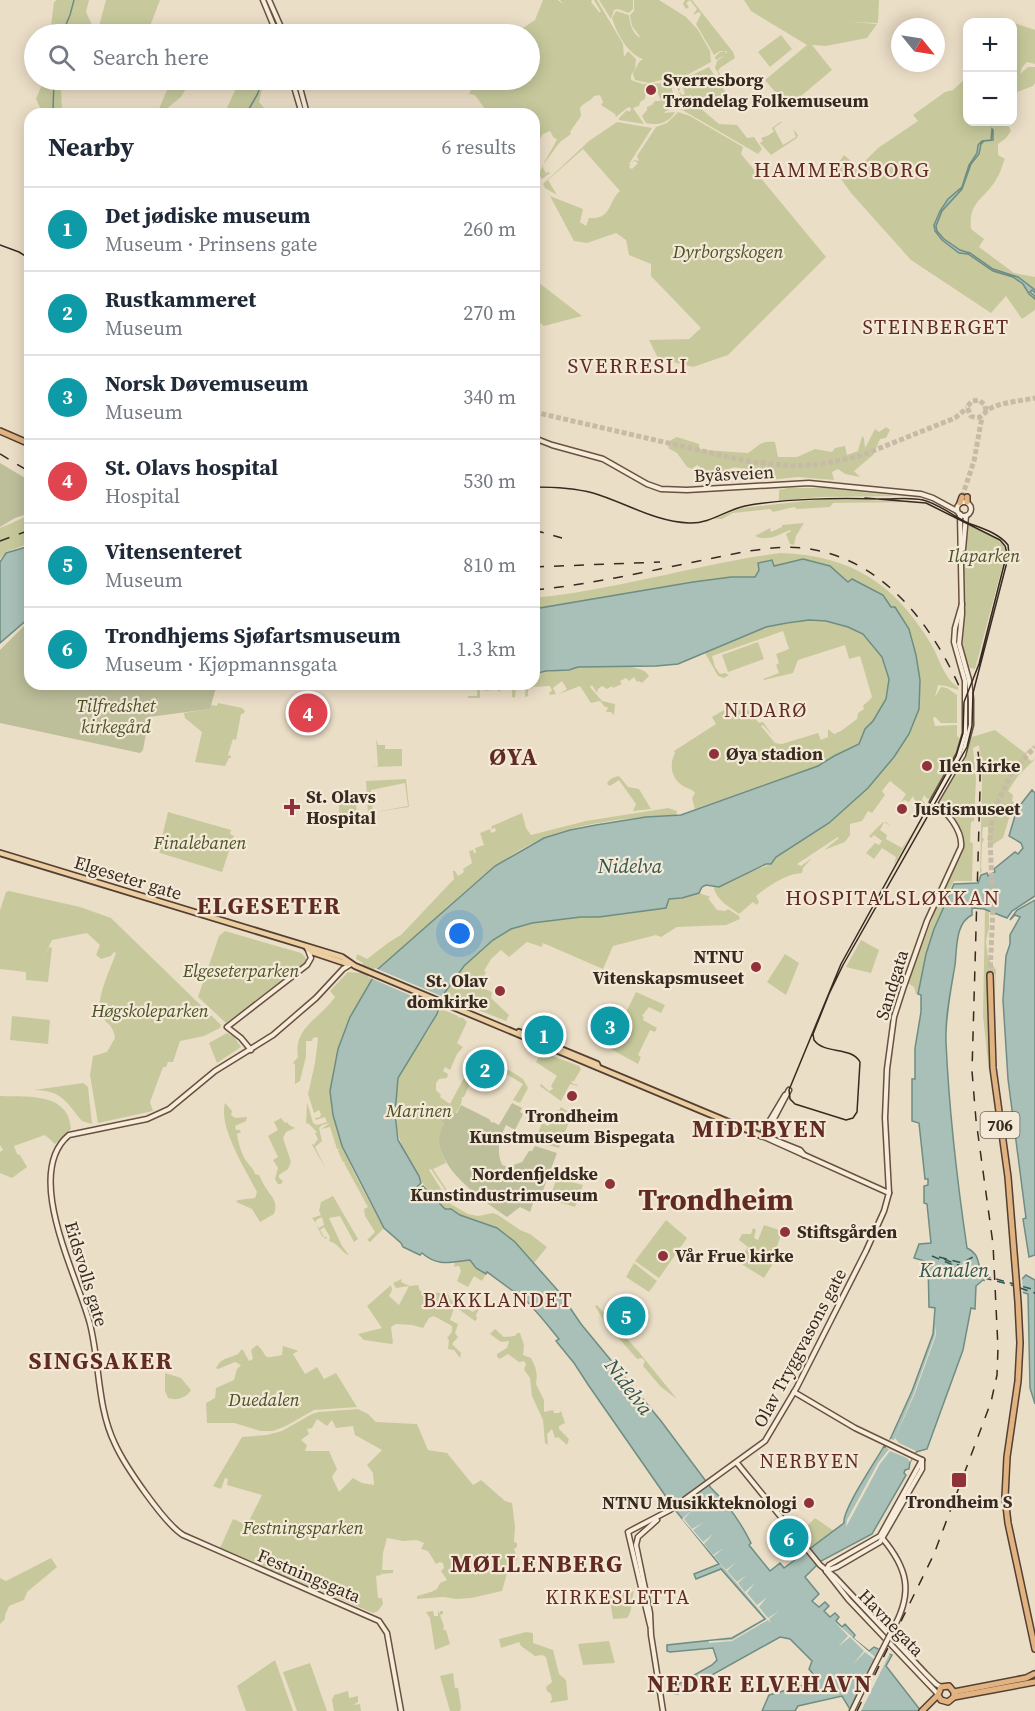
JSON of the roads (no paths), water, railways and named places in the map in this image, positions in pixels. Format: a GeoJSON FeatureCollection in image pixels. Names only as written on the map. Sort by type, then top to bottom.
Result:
{"type":"FeatureCollection","features":[{"type":"Feature","properties":{"kind":"highway"},"geometry":{"type":"LineString","coordinates":[[0,431],[24,441]]}},
{"type":"Feature","properties":{"kind":"highway","name":"706"},"geometry":{"type":"LineString","coordinates":[[990,975],[993,1068],[1008,1177],[1018,1302],[1018,1381],[1006,1457],[1005,1497],[1008,1523],[1035,1649]]}},
{"type":"Feature","properties":{"kind":"highway"},"geometry":{"type":"LineString","coordinates":[[939,1696],[948,1702],[954,1694],[1026,1678],[1035,1673],[1035,1682],[954,1694]]}},
{"type":"Feature","properties":{"kind":"highway"},"geometry":{"type":"LineString","coordinates":[[924,1710],[939,1696],[941,1687],[949,1686],[954,1694]]}},
{"type":"Feature","properties":{"kind":"main road"},"geometry":{"type":"LineString","coordinates":[[263,0],[273,24]]}},
{"type":"Feature","properties":{"kind":"main road"},"geometry":{"type":"LineString","coordinates":[[269,0],[280,24]]}},
{"type":"Feature","properties":{"kind":"main road"},"geometry":{"type":"LineString","coordinates":[[295,90],[300,108]]}},
{"type":"Feature","properties":{"kind":"main road"},"geometry":{"type":"LineString","coordinates":[[301,90],[305,108]]}},
{"type":"Feature","properties":{"kind":"main road","name":"Byåsveien"},"geometry":{"type":"LineString","coordinates":[[540,440],[603,459],[647,484],[661,489],[687,490],[816,483],[921,494],[945,503],[966,516]]}},
{"type":"Feature","properties":{"kind":"main road"},"geometry":{"type":"LineString","coordinates":[[934,802],[966,747],[970,734],[969,680],[959,644],[962,556],[959,512],[963,501],[971,505],[972,510],[966,516],[962,556]]}},
{"type":"Feature","properties":{"kind":"main road","name":"Byåsveien"},"geometry":{"type":"LineString","coordinates":[[945,503],[963,501]]}},
{"type":"Feature","properties":{"kind":"main road"},"geometry":{"type":"LineString","coordinates":[[934,802],[961,749],[965,731],[963,672],[954,642],[955,628],[962,604]]}},
{"type":"Feature","properties":{"kind":"main road","name":"Sandgata"},"geometry":{"type":"LineString","coordinates":[[889,1193],[885,1118],[887,1065],[892,1029],[903,986],[927,921],[958,858],[962,840],[958,831],[934,802]]}},
{"type":"Feature","properties":{"kind":"main road","name":"Elgeseter gate"},"geometry":{"type":"LineString","coordinates":[[0,852],[342,957],[353,965],[505,1028],[536,1038],[597,1064],[598,1067],[762,1136]]}},
{"type":"Feature","properties":{"kind":"main road"},"geometry":{"type":"LineString","coordinates":[[307,948],[311,958],[307,965],[227,1027],[251,1050],[301,1011],[343,969],[353,965]]}},
{"type":"Feature","properties":{"kind":"main road","name":"Eidsvolls gate"},"geometry":{"type":"LineString","coordinates":[[198,1543],[173,1529],[114,1444],[106,1422],[90,1325],[56,1225],[52,1201],[52,1169],[55,1150],[64,1139],[77,1132],[158,1116],[224,1065],[251,1050]]}},
{"type":"Feature","properties":{"kind":"main road"},"geometry":{"type":"LineString","coordinates":[[789,1090],[770,1128],[762,1136],[782,1098],[789,1090]]}},
{"type":"Feature","properties":{"kind":"main road"},"geometry":{"type":"LineString","coordinates":[[762,1136],[771,1137],[800,1150],[804,1155],[889,1193]]}},
{"type":"Feature","properties":{"kind":"main road","name":"Olav Tryggvasons gate"},"geometry":{"type":"LineString","coordinates":[[664,1514],[765,1441],[794,1392],[866,1251],[884,1211],[889,1193]]}},
{"type":"Feature","properties":{"kind":"main road"},"geometry":{"type":"LineString","coordinates":[[794,1392],[862,1432],[921,1461],[877,1545],[825,1571]]}},
{"type":"Feature","properties":{"kind":"main road","name":"Havnegata"},"geometry":{"type":"LineString","coordinates":[[737,1463],[842,1593],[939,1696]]}},
{"type":"Feature","properties":{"kind":"main road"},"geometry":{"type":"LineString","coordinates":[[650,1625],[628,1532],[664,1514]]}},
{"type":"Feature","properties":{"kind":"main road"},"geometry":{"type":"LineString","coordinates":[[629,1539],[633,1540],[638,1537],[664,1514]]}},
{"type":"Feature","properties":{"kind":"main road"},"geometry":{"type":"LineString","coordinates":[[633,1529],[638,1532],[636,1545],[646,1587],[663,1711]]}},
{"type":"Feature","properties":{"kind":"main road"},"geometry":{"type":"LineString","coordinates":[[825,1571],[829,1565],[881,1538]]}},
{"type":"Feature","properties":{"kind":"main road"},"geometry":{"type":"LineString","coordinates":[[852,1711],[905,1602],[906,1582],[900,1567],[881,1538]]}},
{"type":"Feature","properties":{"kind":"main road","name":"Festningsgata"},"geometry":{"type":"LineString","coordinates":[[198,1543],[376,1619],[387,1633],[401,1711]]}},
{"type":"Feature","properties":{"kind":"main road"},"geometry":{"type":"LineString","coordinates":[[835,1577],[837,1567]]}},
{"type":"Feature","properties":{"kind":"main road","name":"Havnegata"},"geometry":{"type":"LineString","coordinates":[[825,1571],[835,1577],[925,1673],[941,1687]]}},
{"type":"Feature","properties":{"kind":"water"},"geometry":{"type":"Polygon","coordinates":[[[992,129],[993,140],[984,141],[981,144],[979,154],[971,164],[962,189],[942,211],[936,226],[937,231],[960,250],[970,253],[993,269],[1018,277],[1035,290],[1035,293],[1032,290],[1030,292],[1035,299],[1023,284],[1013,277],[993,271],[968,254],[959,253],[942,240],[935,231],[934,225],[940,211],[948,199],[962,187],[969,165],[977,153],[978,145],[982,141],[991,140],[992,129]]]}},
{"type":"Feature","properties":{"kind":"water"},"geometry":{"type":"Polygon","coordinates":[[[24,548],[24,622],[0,643],[0,562],[6,553],[24,548]]]}},
{"type":"Feature","properties":{"kind":"water","name":"Nidelva"},"geometry":{"type":"Polygon","coordinates":[[[803,559],[830,566],[848,582],[852,579],[883,595],[891,607],[895,607],[909,629],[920,680],[919,709],[909,734],[894,757],[868,788],[829,823],[776,857],[771,864],[766,864],[719,887],[706,885],[699,893],[669,899],[666,908],[532,923],[511,929],[493,940],[464,966],[443,995],[437,1014],[398,1078],[395,1114],[398,1140],[419,1176],[421,1183],[417,1187],[419,1189],[423,1186],[445,1209],[451,1209],[460,1215],[497,1228],[515,1242],[560,1293],[581,1324],[728,1507],[751,1543],[749,1545],[770,1571],[780,1563],[784,1568],[844,1523],[853,1498],[884,1446],[888,1444],[912,1391],[933,1334],[935,1308],[929,1307],[928,1262],[914,1258],[919,1244],[931,1243],[927,1204],[924,1203],[924,1186],[928,1185],[928,1179],[925,1179],[919,1123],[912,1121],[912,1079],[915,1079],[915,1048],[921,1012],[921,995],[918,994],[934,929],[954,884],[978,883],[981,875],[987,873],[988,876],[1015,852],[1018,854],[1023,848],[1021,843],[1009,836],[1017,809],[1032,790],[1035,793],[1035,896],[1012,911],[1007,918],[984,909],[972,908],[972,915],[962,924],[958,937],[946,1032],[951,1119],[967,1248],[976,1257],[980,1270],[1022,1279],[1026,1275],[1035,1280],[1035,1404],[1030,1388],[1028,1294],[983,1280],[976,1286],[975,1309],[971,1308],[963,1350],[927,1449],[916,1452],[909,1469],[905,1470],[906,1475],[872,1534],[821,1561],[805,1577],[819,1594],[812,1601],[819,1607],[825,1602],[829,1606],[824,1611],[830,1617],[835,1613],[839,1617],[836,1621],[842,1627],[845,1624],[855,1635],[853,1638],[869,1651],[874,1647],[892,1655],[886,1666],[921,1711],[851,1711],[842,1696],[798,1706],[795,1711],[762,1711],[769,1695],[819,1681],[809,1669],[812,1661],[790,1639],[780,1637],[678,1694],[672,1693],[675,1686],[717,1660],[713,1648],[670,1652],[667,1651],[667,1645],[732,1638],[765,1619],[721,1569],[696,1579],[694,1574],[719,1564],[676,1511],[574,1363],[556,1341],[559,1339],[528,1302],[487,1272],[486,1274],[476,1268],[470,1260],[439,1262],[433,1260],[422,1253],[420,1255],[403,1247],[384,1228],[342,1146],[333,1115],[330,1091],[338,1049],[350,1017],[378,969],[495,866],[544,838],[596,825],[646,817],[681,815],[818,766],[859,744],[865,729],[873,721],[886,699],[889,679],[882,657],[863,634],[826,621],[809,620],[766,627],[678,664],[578,667],[540,672],[540,608],[693,582],[731,577],[755,577],[759,570],[758,563],[772,560],[774,566],[803,559]]]}},
{"type":"Feature","properties":{"kind":"water"},"geometry":{"type":"Polygon","coordinates":[[[1035,900],[1035,1255],[1029,1257],[1008,1079],[1003,1000],[1010,935],[1020,917],[1015,915],[1010,920],[1017,910],[1035,900]]]}},
{"type":"Feature","properties":{"kind":"waterway"},"geometry":{"type":"LineString","coordinates":[[66,24],[74,0]]}},
{"type":"Feature","properties":{"kind":"waterway"},"geometry":{"type":"LineString","coordinates":[[53,108],[54,90]]}},
{"type":"Feature","properties":{"kind":"waterway"},"geometry":{"type":"LineString","coordinates":[[249,108],[259,90]]}},
{"type":"Feature","properties":{"kind":"tunnel"},"geometry":{"type":"LineString","coordinates":[[986,411],[985,405],[979,400],[972,401],[967,407],[971,416],[978,418],[996,406],[1035,398]]}},
{"type":"Feature","properties":{"kind":"tunnel"},"geometry":{"type":"LineString","coordinates":[[540,413],[746,461],[790,466],[822,464],[860,456],[955,418],[967,408]]}},
{"type":"Feature","properties":{"kind":"tunnel"},"geometry":{"type":"LineString","coordinates":[[962,497],[974,461],[982,417]]}},
{"type":"Feature","properties":{"kind":"tunnel"},"geometry":{"type":"LineString","coordinates":[[990,975],[993,907],[990,839],[993,812],[1014,769],[1035,747]]}},
{"type":"Feature","properties":{"kind":"tram line"},"geometry":{"type":"LineString","coordinates":[[0,245],[24,255]]}},
{"type":"Feature","properties":{"kind":"tram line"},"geometry":{"type":"LineString","coordinates":[[540,487],[586,491],[664,519],[689,523],[711,519],[745,506],[779,501],[877,499]]}},
{"type":"Feature","properties":{"kind":"tram line"},"geometry":{"type":"LineString","coordinates":[[865,498],[877,499]]}},
{"type":"Feature","properties":{"kind":"tram line"},"geometry":{"type":"LineString","coordinates":[[908,498],[935,504],[968,523],[995,534],[1008,545],[1009,554],[973,693],[972,726],[967,747],[843,965],[813,1034],[814,1040],[819,1045],[851,1054],[860,1062],[857,1112],[853,1118],[846,1120],[795,1104],[790,1099],[789,1090],[841,964],[956,756],[963,733],[964,702],[979,664],[1007,553],[1000,540],[926,503],[877,499],[908,498]]}},
{"type":"Feature","properties":{"kind":"railway"},"geometry":{"type":"LineString","coordinates":[[0,454],[24,468]]}},
{"type":"Feature","properties":{"kind":"railway"},"geometry":{"type":"LineString","coordinates":[[0,541],[24,532]]}},
{"type":"Feature","properties":{"kind":"railway"},"geometry":{"type":"LineString","coordinates":[[540,532],[562,538]]}},
{"type":"Feature","properties":{"kind":"railway"},"geometry":{"type":"LineString","coordinates":[[540,589],[600,581],[731,554],[767,549],[791,547],[831,554],[856,564],[878,578],[899,596],[933,638],[959,686]]}},
{"type":"Feature","properties":{"kind":"railway"},"geometry":{"type":"LineString","coordinates":[[540,567],[660,562]]}},
{"type":"Feature","properties":{"kind":"railway"},"geometry":{"type":"LineString","coordinates":[[857,1711],[934,1554],[991,1402],[997,1375],[998,1348],[993,1244],[976,1120],[972,1071],[980,789],[977,745]]}},
{"type":"Feature","properties":{"kind":"place","name":"Sverresborg Trøndelag Folkemuseum"},"geometry":{"type":"Point","coordinates":[651,90]}},
{"type":"Feature","properties":{"kind":"place","name":"St. Olavs hospital"},"geometry":{"type":"Point","coordinates":[308,713]}},
{"type":"Feature","properties":{"kind":"place","name":"Øya stadion"},"geometry":{"type":"Point","coordinates":[714,754]}},
{"type":"Feature","properties":{"kind":"place","name":"Ilen kirke"},"geometry":{"type":"Point","coordinates":[927,766]}},
{"type":"Feature","properties":{"kind":"place","name":"St. Olavs Hospital"},"geometry":{"type":"Point","coordinates":[292,807]}},
{"type":"Feature","properties":{"kind":"place","name":"Justismuseet"},"geometry":{"type":"Point","coordinates":[902,809]}},
{"type":"Feature","properties":{"kind":"place","name":"NTNU Vitenskapsmuseet"},"geometry":{"type":"Point","coordinates":[756,967]}},
{"type":"Feature","properties":{"kind":"place","name":"St. Olav domkirke"},"geometry":{"type":"Point","coordinates":[500,991]}},
{"type":"Feature","properties":{"kind":"place","name":"Norsk Døvemuseum"},"geometry":{"type":"Point","coordinates":[610,1026]}},
{"type":"Feature","properties":{"kind":"place","name":"Det jødiske museum"},"geometry":{"type":"Point","coordinates":[544,1035]}},
{"type":"Feature","properties":{"kind":"place","name":"Rustkammeret"},"geometry":{"type":"Point","coordinates":[485,1069]}},
{"type":"Feature","properties":{"kind":"place","name":"Trondheim Kunstmuseum Bispegata"},"geometry":{"type":"Point","coordinates":[572,1096]}},
{"type":"Feature","properties":{"kind":"place","name":"Nordenfjeldske Kunstindustrimuseum"},"geometry":{"type":"Point","coordinates":[610,1184]}},
{"type":"Feature","properties":{"kind":"place","name":"Stiftsgården"},"geometry":{"type":"Point","coordinates":[785,1232]}},
{"type":"Feature","properties":{"kind":"place","name":"Vår Frue kirke"},"geometry":{"type":"Point","coordinates":[663,1256]}},
{"type":"Feature","properties":{"kind":"place","name":"Vitensenteret"},"geometry":{"type":"Point","coordinates":[626,1316]}},
{"type":"Feature","properties":{"kind":"place","name":"Trondheim S"},"geometry":{"type":"Point","coordinates":[959,1480]}},
{"type":"Feature","properties":{"kind":"place","name":"NTNU Musikkteknologi"},"geometry":{"type":"Point","coordinates":[809,1503]}},
{"type":"Feature","properties":{"kind":"place","name":"Trondhjems Sjøfartsmuseum"},"geometry":{"type":"Point","coordinates":[789,1538]}},
{"type":"Feature","properties":{"kind":"district","name":"HAMMERSBORG"},"geometry":{"type":"Point","coordinates":[842,170]}},
{"type":"Feature","properties":{"kind":"district","name":"STEINBERGET"},"geometry":{"type":"Point","coordinates":[936,327]}},
{"type":"Feature","properties":{"kind":"district","name":"SVERRESLI"},"geometry":{"type":"Point","coordinates":[628,366]}},
{"type":"Feature","properties":{"kind":"district","name":"NIDARØ"},"geometry":{"type":"Point","coordinates":[766,710]}},
{"type":"Feature","properties":{"kind":"district","name":"ØYA"},"geometry":{"type":"Point","coordinates":[514,757]}},
{"type":"Feature","properties":{"kind":"district","name":"HOSPITALSLØKKAN"},"geometry":{"type":"Point","coordinates":[893,898]}},
{"type":"Feature","properties":{"kind":"district","name":"ELGESETER"},"geometry":{"type":"Point","coordinates":[269,906]}},
{"type":"Feature","properties":{"kind":"district","name":"MIDTBYEN"},"geometry":{"type":"Point","coordinates":[760,1129]}},
{"type":"Feature","properties":{"kind":"district","name":"Trondheim"},"geometry":{"type":"Point","coordinates":[716,1200]}},
{"type":"Feature","properties":{"kind":"district","name":"BAKKLANDET"},"geometry":{"type":"Point","coordinates":[498,1300]}},
{"type":"Feature","properties":{"kind":"district","name":"SINGSAKER"},"geometry":{"type":"Point","coordinates":[101,1361]}},
{"type":"Feature","properties":{"kind":"district","name":"NERBYEN"},"geometry":{"type":"Point","coordinates":[810,1461]}},
{"type":"Feature","properties":{"kind":"district","name":"MØLLENBERG"},"geometry":{"type":"Point","coordinates":[537,1564]}},
{"type":"Feature","properties":{"kind":"district","name":"KIRKESLETTA"},"geometry":{"type":"Point","coordinates":[618,1597]}},
{"type":"Feature","properties":{"kind":"district","name":"NEDRE ELVEHAVN"},"geometry":{"type":"Point","coordinates":[760,1684]}},
{"type":"Feature","properties":{"kind":"park label","name":"Dyrborgskogen"},"geometry":{"type":"Point","coordinates":[728,252]}},
{"type":"Feature","properties":{"kind":"park label","name":"Ilaparken"},"geometry":{"type":"Point","coordinates":[984,556]}},
{"type":"Feature","properties":{"kind":"park label","name":"Tilfredshet kirkegård"},"geometry":{"type":"Point","coordinates":[116,716]}},
{"type":"Feature","properties":{"kind":"park label","name":"Finalebanen"},"geometry":{"type":"Point","coordinates":[200,843]}},
{"type":"Feature","properties":{"kind":"park label","name":"Elgeseterparken"},"geometry":{"type":"Point","coordinates":[241,971]}},
{"type":"Feature","properties":{"kind":"park label","name":"Høgskoleparken"},"geometry":{"type":"Point","coordinates":[150,1011]}},
{"type":"Feature","properties":{"kind":"park label","name":"Marinen"},"geometry":{"type":"Point","coordinates":[419,1111]}},
{"type":"Feature","properties":{"kind":"park label","name":"Duedalen"},"geometry":{"type":"Point","coordinates":[264,1400]}},
{"type":"Feature","properties":{"kind":"park label","name":"Festningsparken"},"geometry":{"type":"Point","coordinates":[303,1528]}},
{"type":"Feature","properties":{"kind":"water label","name":"Kanalen"},"geometry":{"type":"Point","coordinates":[954,1270]}}]}
